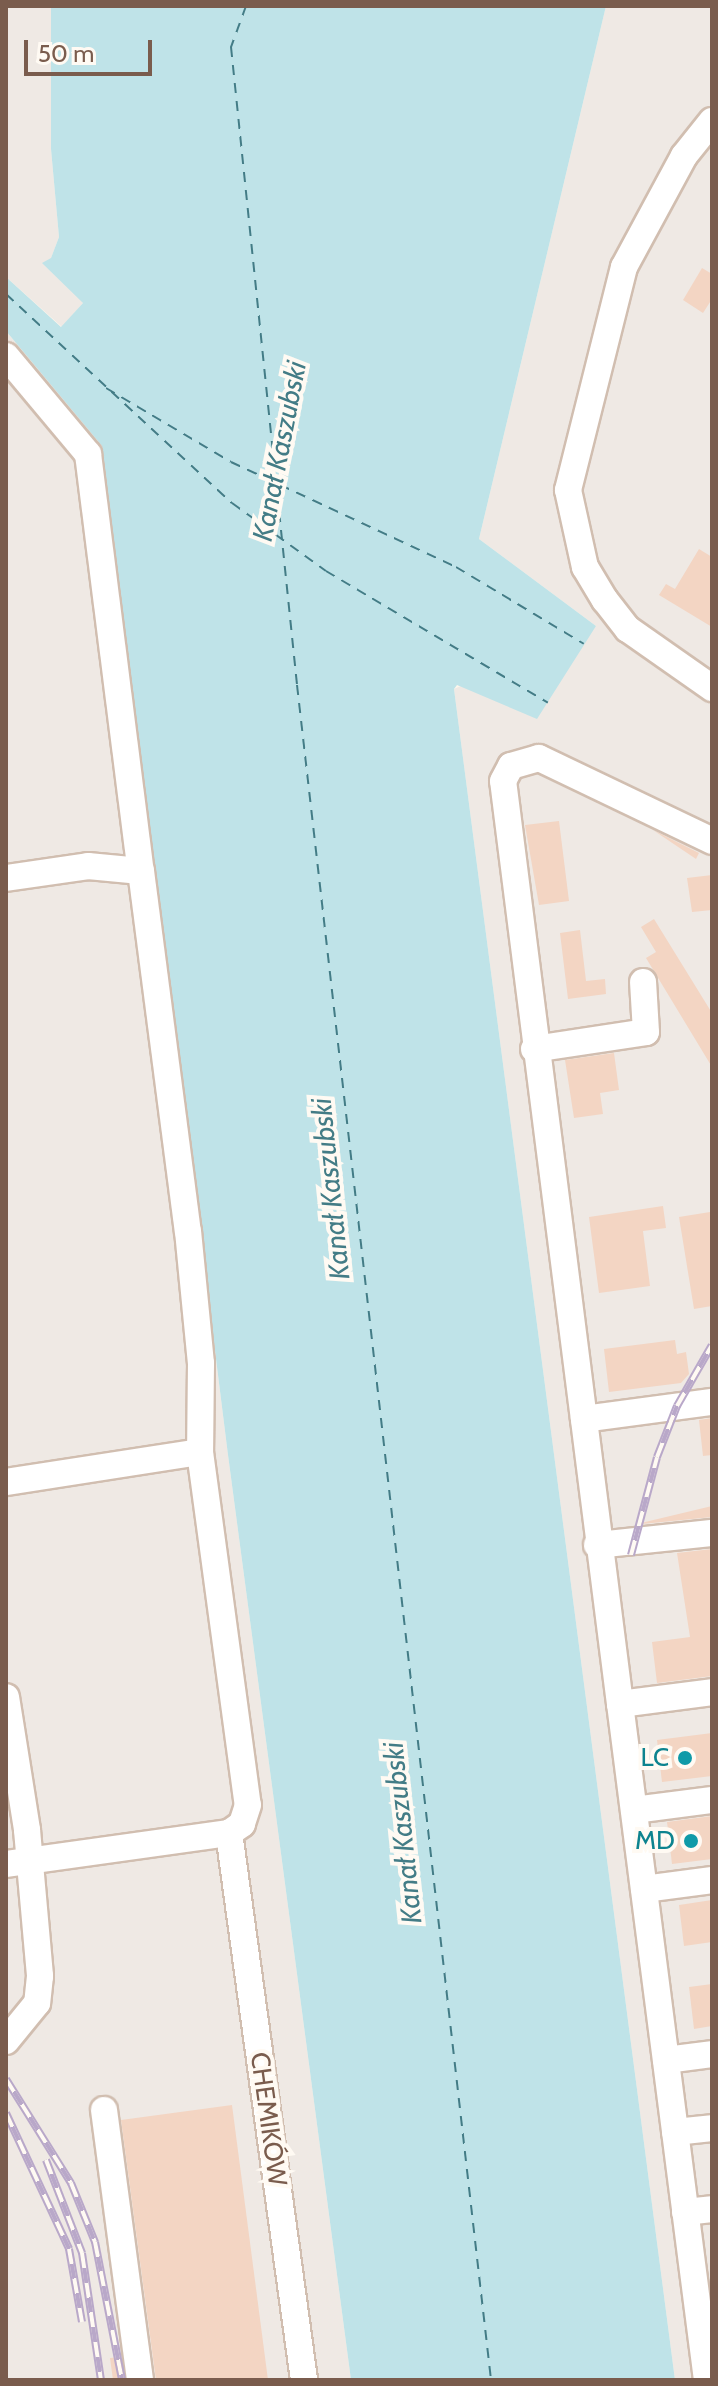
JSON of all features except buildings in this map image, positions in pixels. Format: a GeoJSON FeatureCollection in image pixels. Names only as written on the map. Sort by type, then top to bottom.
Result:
{"type":"FeatureCollection","features":[{"type":"Feature","properties":{"kind":"lane"},"geometry":{"type":"LineString","coordinates":[[712,121],[684,156],[624,267],[568,490],[585,567],[605,600],[628,629],[712,688]]}},
{"type":"Feature","properties":{"kind":"lane"},"geometry":{"type":"LineString","coordinates":[[6,356],[88,454],[191,1261],[201,1363],[200,1452],[248,1805],[231,1845],[18,1863]]}},
{"type":"Feature","properties":{"kind":"lane"},"geometry":{"type":"LineString","coordinates":[[709,2380],[501,800],[511,766],[539,758],[712,841]]}},
{"type":"Feature","properties":{"kind":"lane"},"geometry":{"type":"LineString","coordinates":[[6,878],[88,866],[141,871]]}},
{"type":"Feature","properties":{"kind":"lane"},"geometry":{"type":"LineString","coordinates":[[534,1049],[646,1032],[643,982]]}},
{"type":"Feature","properties":{"kind":"lane"},"geometry":{"type":"LineString","coordinates":[[584,1419],[712,1402]]}},
{"type":"Feature","properties":{"kind":"lane"},"geometry":{"type":"LineString","coordinates":[[6,1482],[200,1452]]}},
{"type":"Feature","properties":{"kind":"lane"},"geometry":{"type":"LineString","coordinates":[[597,1545],[712,1533]]}},
{"type":"Feature","properties":{"kind":"lane"},"geometry":{"type":"LineString","coordinates":[[620,1704],[712,1692]]}},
{"type":"Feature","properties":{"kind":"lane"},"geometry":{"type":"LineString","coordinates":[[6,1697],[18,1863],[39,1948],[37,2003],[6,2041]]}},
{"type":"Feature","properties":{"kind":"lane"},"geometry":{"type":"LineString","coordinates":[[634,1810],[712,1800]]}},
{"type":"Feature","properties":{"kind":"lane","name":"CHEMIKÓW"},"geometry":{"type":"LineString","coordinates":[[231,1845],[304,2380]]}},
{"type":"Feature","properties":{"kind":"lane"},"geometry":{"type":"LineString","coordinates":[[644,1889],[712,1880]]}},
{"type":"Feature","properties":{"kind":"lane"},"geometry":{"type":"LineString","coordinates":[[666,2060],[712,2054]]}},
{"type":"Feature","properties":{"kind":"lane"},"geometry":{"type":"LineString","coordinates":[[104,2110],[140,2380]]}},
{"type":"Feature","properties":{"kind":"lane"},"geometry":{"type":"LineString","coordinates":[[675,2132],[712,2128]]}},
{"type":"Feature","properties":{"kind":"lane"},"geometry":{"type":"LineString","coordinates":[[685,2212],[712,2209]]}},
{"type":"Feature","properties":{"kind":"shaded area"},"geometry":{"type":"Polygon","coordinates":[[[6,6],[51,6],[51,149],[59,237],[51,258],[83,303],[62,327],[6,277],[6,6]]]}},
{"type":"Feature","properties":{"kind":"shaded area"},"geometry":{"type":"Polygon","coordinates":[[[606,6],[712,6],[712,2380],[675,2380],[454,689],[596,626],[479,539],[606,6]]]}},
{"type":"Feature","properties":{"kind":"shaded area"},"geometry":{"type":"Polygon","coordinates":[[[6,331],[102,446],[228,1455],[351,2380],[6,2380],[6,331]]]}},
{"type":"Feature","properties":{"kind":"water","name":"Kanał Kaszubski"},"geometry":{"type":"Polygon","coordinates":[[[51,6],[606,6],[479,539],[596,626],[537,719],[457,685],[454,689],[675,2380],[351,2380],[228,1455],[102,446],[6,331],[6,277],[61,327],[83,303],[42,263],[51,258],[59,237],[51,149],[51,6]]]}},
{"type":"Feature","properties":{"kind":"ferry route"},"geometry":{"type":"LineString","coordinates":[[246,6],[231,47],[297,685],[491,2380]]}},
{"type":"Feature","properties":{"kind":"ferry route"},"geometry":{"type":"LineString","coordinates":[[6,294],[232,503],[326,571],[548,703]]}},
{"type":"Feature","properties":{"kind":"ferry route"},"geometry":{"type":"LineString","coordinates":[[106,388],[231,462],[456,567],[584,644]]}},
{"type":"Feature","properties":{"kind":"railway"},"geometry":{"type":"LineString","coordinates":[[631,1555],[657,1457],[677,1406],[712,1345]]}},
{"type":"Feature","properties":{"kind":"railway"},"geometry":{"type":"LineString","coordinates":[[6,2079],[71,2183],[95,2242],[122,2380]]}},
{"type":"Feature","properties":{"kind":"railway"},"geometry":{"type":"LineString","coordinates":[[6,2113],[69,2249],[82,2322]]}},
{"type":"Feature","properties":{"kind":"railway"},"geometry":{"type":"LineString","coordinates":[[46,2160],[82,2253],[101,2380]]}},
{"type":"Feature","properties":{"kind":"place","name":"LC"},"geometry":{"type":"Point","coordinates":[685,1758]}},
{"type":"Feature","properties":{"kind":"place","name":"MD"},"geometry":{"type":"Point","coordinates":[691,1841]}}]}
